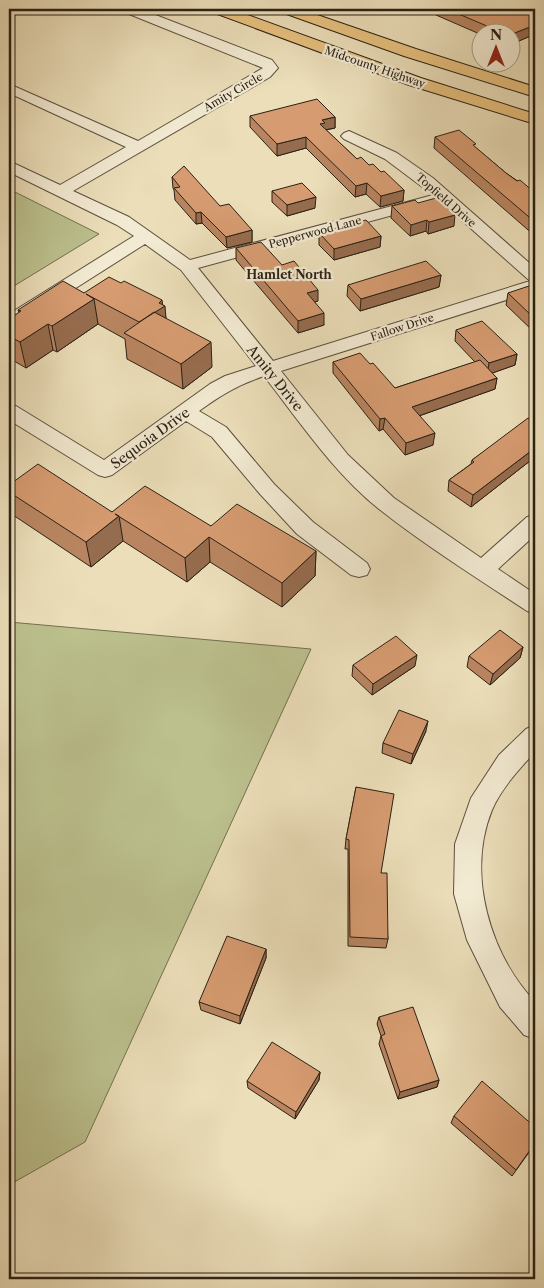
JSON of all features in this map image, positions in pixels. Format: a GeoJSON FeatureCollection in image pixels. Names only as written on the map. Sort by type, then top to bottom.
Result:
{"type":"FeatureCollection","features":[{"type":"Feature","properties":{"kind":"main road","name":"Midcounty Highway"},"geometry":{"type":"LineString","coordinates":[[217,9],[310,45],[535,119]]}},
{"type":"Feature","properties":{"kind":"main road","name":"Midcounty Highway"},"geometry":{"type":"LineString","coordinates":[[286,9],[429,59],[535,92]]}},
{"type":"Feature","properties":{"kind":"street","name":"Amity Circle"},"geometry":{"type":"LineString","coordinates":[[61,191],[265,74],[271,68],[267,63],[129,9]]}},
{"type":"Feature","properties":{"kind":"street"},"geometry":{"type":"LineString","coordinates":[[9,88],[137,146]]}},
{"type":"Feature","properties":{"kind":"street","name":"Topfield Drive"},"geometry":{"type":"LineString","coordinates":[[349,136],[390,156],[427,182],[535,276]]}},
{"type":"Feature","properties":{"kind":"street","name":"Amity Drive"},"geometry":{"type":"LineString","coordinates":[[9,166],[123,221],[187,266],[341,460],[386,503],[535,605]]}},
{"type":"Feature","properties":{"kind":"street","name":"Pepperwood Lane"},"geometry":{"type":"LineString","coordinates":[[187,266],[443,197]]}},
{"type":"Feature","properties":{"kind":"street"},"geometry":{"type":"LineString","coordinates":[[9,322],[146,236]]}},
{"type":"Feature","properties":{"kind":"street","name":"Fallow Drive"},"geometry":{"type":"LineString","coordinates":[[268,370],[535,285]]}},
{"type":"Feature","properties":{"kind":"street","name":"Sequoia Drive"},"geometry":{"type":"LineString","coordinates":[[9,411],[105,470],[217,388],[232,380],[268,370]]}},
{"type":"Feature","properties":{"kind":"street"},"geometry":{"type":"LineString","coordinates":[[186,411],[219,432],[268,489],[305,528],[359,569]]}},
{"type":"Feature","properties":{"kind":"street"},"geometry":{"type":"LineString","coordinates":[[482,570],[535,524]]}},
{"type":"Feature","properties":{"kind":"street"},"geometry":{"type":"LineString","coordinates":[[535,736],[508,762],[480,806],[470,844],[468,894],[481,940],[510,997],[535,1024]]}},
{"type":"Feature","properties":{"kind":"green space"},"geometry":{"type":"Polygon","coordinates":[[[9,189],[99,234],[9,289],[9,189]]]}},
{"type":"Feature","properties":{"kind":"green space"},"geometry":{"type":"Polygon","coordinates":[[[9,622],[311,649],[85,1142],[9,1185],[9,622]]]}},
{"type":"Feature","properties":{"kind":"building"},"geometry":{"type":"Polygon","coordinates":[[[447,9],[522,9],[535,15],[535,25],[522,30],[522,22],[478,22],[447,9]]]}},
{"type":"Feature","properties":{"kind":"building"},"geometry":{"type":"Polygon","coordinates":[[[317,99],[335,117],[322,120],[325,123],[320,124],[357,159],[361,157],[369,165],[373,164],[381,172],[384,171],[404,190],[381,196],[367,183],[356,186],[306,137],[277,144],[250,116],[317,99]]]}},
{"type":"Feature","properties":{"kind":"building"},"geometry":{"type":"Polygon","coordinates":[[[459,130],[476,144],[473,145],[506,173],[517,181],[520,180],[535,193],[535,222],[435,137],[459,130]]]}},
{"type":"Feature","properties":{"kind":"building"},"geometry":{"type":"Polygon","coordinates":[[[184,166],[220,206],[229,204],[252,230],[226,237],[201,212],[196,213],[174,188],[180,187],[172,177],[184,166]]]}},
{"type":"Feature","properties":{"kind":"building"},"geometry":{"type":"Polygon","coordinates":[[[302,183],[316,197],[287,205],[272,191],[302,183]]]}},
{"type":"Feature","properties":{"kind":"building"},"geometry":{"type":"Polygon","coordinates":[[[436,198],[455,215],[411,225],[392,206],[415,200],[418,203],[436,198]]]}},
{"type":"Feature","properties":{"kind":"building"},"geometry":{"type":"Polygon","coordinates":[[[366,220],[381,236],[334,249],[319,233],[366,220]]]}},
{"type":"Feature","properties":{"kind":"building"},"geometry":{"type":"Polygon","coordinates":[[[261,242],[282,265],[294,261],[318,290],[307,293],[324,313],[298,321],[236,248],[261,242]]]}},
{"type":"Feature","properties":{"kind":"building"},"geometry":{"type":"Polygon","coordinates":[[[426,261],[441,275],[361,299],[348,285],[426,261]]]}},
{"type":"Feature","properties":{"kind":"building"},"geometry":{"type":"Polygon","coordinates":[[[109,277],[121,283],[124,281],[162,300],[159,303],[165,306],[139,322],[86,294],[94,299],[52,326],[48,324],[20,342],[9,336],[9,319],[21,311],[18,310],[63,281],[84,293],[109,277]]]}},
{"type":"Feature","properties":{"kind":"building"},"geometry":{"type":"Polygon","coordinates":[[[532,285],[535,288],[535,319],[508,293],[532,285]]]}},
{"type":"Feature","properties":{"kind":"building"},"geometry":{"type":"Polygon","coordinates":[[[154,312],[211,342],[181,364],[124,333],[154,312]]]}},
{"type":"Feature","properties":{"kind":"building"},"geometry":{"type":"Polygon","coordinates":[[[482,321],[517,354],[489,363],[456,330],[482,321]]]}},
{"type":"Feature","properties":{"kind":"building"},"geometry":{"type":"Polygon","coordinates":[[[360,353],[370,364],[373,363],[395,388],[480,360],[497,378],[412,407],[435,433],[406,443],[385,418],[380,419],[333,362],[360,353]]]}},
{"type":"Feature","properties":{"kind":"building"},"geometry":{"type":"Polygon","coordinates":[[[535,416],[535,448],[473,495],[449,480],[474,462],[472,460],[528,418],[531,420],[535,416]]]}},
{"type":"Feature","properties":{"kind":"building"},"geometry":{"type":"Polygon","coordinates":[[[38,464],[112,512],[145,486],[211,526],[237,504],[316,551],[282,583],[209,537],[185,558],[119,516],[86,542],[9,492],[9,485],[38,464]]]}},
{"type":"Feature","properties":{"kind":"building"},"geometry":{"type":"Polygon","coordinates":[[[500,630],[523,647],[493,674],[469,656],[500,630]]]}},
{"type":"Feature","properties":{"kind":"building"},"geometry":{"type":"Polygon","coordinates":[[[396,636],[417,655],[373,684],[353,665],[396,636]]]}},
{"type":"Feature","properties":{"kind":"building"},"geometry":{"type":"Polygon","coordinates":[[[399,710],[428,721],[413,754],[383,743],[399,710]]]}},
{"type":"Feature","properties":{"kind":"building"},"geometry":{"type":"Polygon","coordinates":[[[356,787],[394,794],[381,873],[387,873],[388,939],[350,937],[349,840],[346,839],[356,787]]]}},
{"type":"Feature","properties":{"kind":"building"},"geometry":{"type":"Polygon","coordinates":[[[227,936],[266,949],[240,1016],[199,1002],[227,936]]]}},
{"type":"Feature","properties":{"kind":"building"},"geometry":{"type":"Polygon","coordinates":[[[413,1007],[439,1080],[400,1092],[381,1036],[385,1034],[379,1017],[413,1007]]]}},
{"type":"Feature","properties":{"kind":"building"},"geometry":{"type":"Polygon","coordinates":[[[272,1042],[320,1072],[296,1112],[247,1081],[272,1042]]]}},
{"type":"Feature","properties":{"kind":"building"},"geometry":{"type":"Polygon","coordinates":[[[482,1081],[535,1127],[535,1143],[516,1170],[454,1116],[482,1081]]]}},
{"type":"Feature","properties":{"kind":"district","name":"Hamlet North"},"geometry":{"type":"Point","coordinates":[289,275]}}]}
